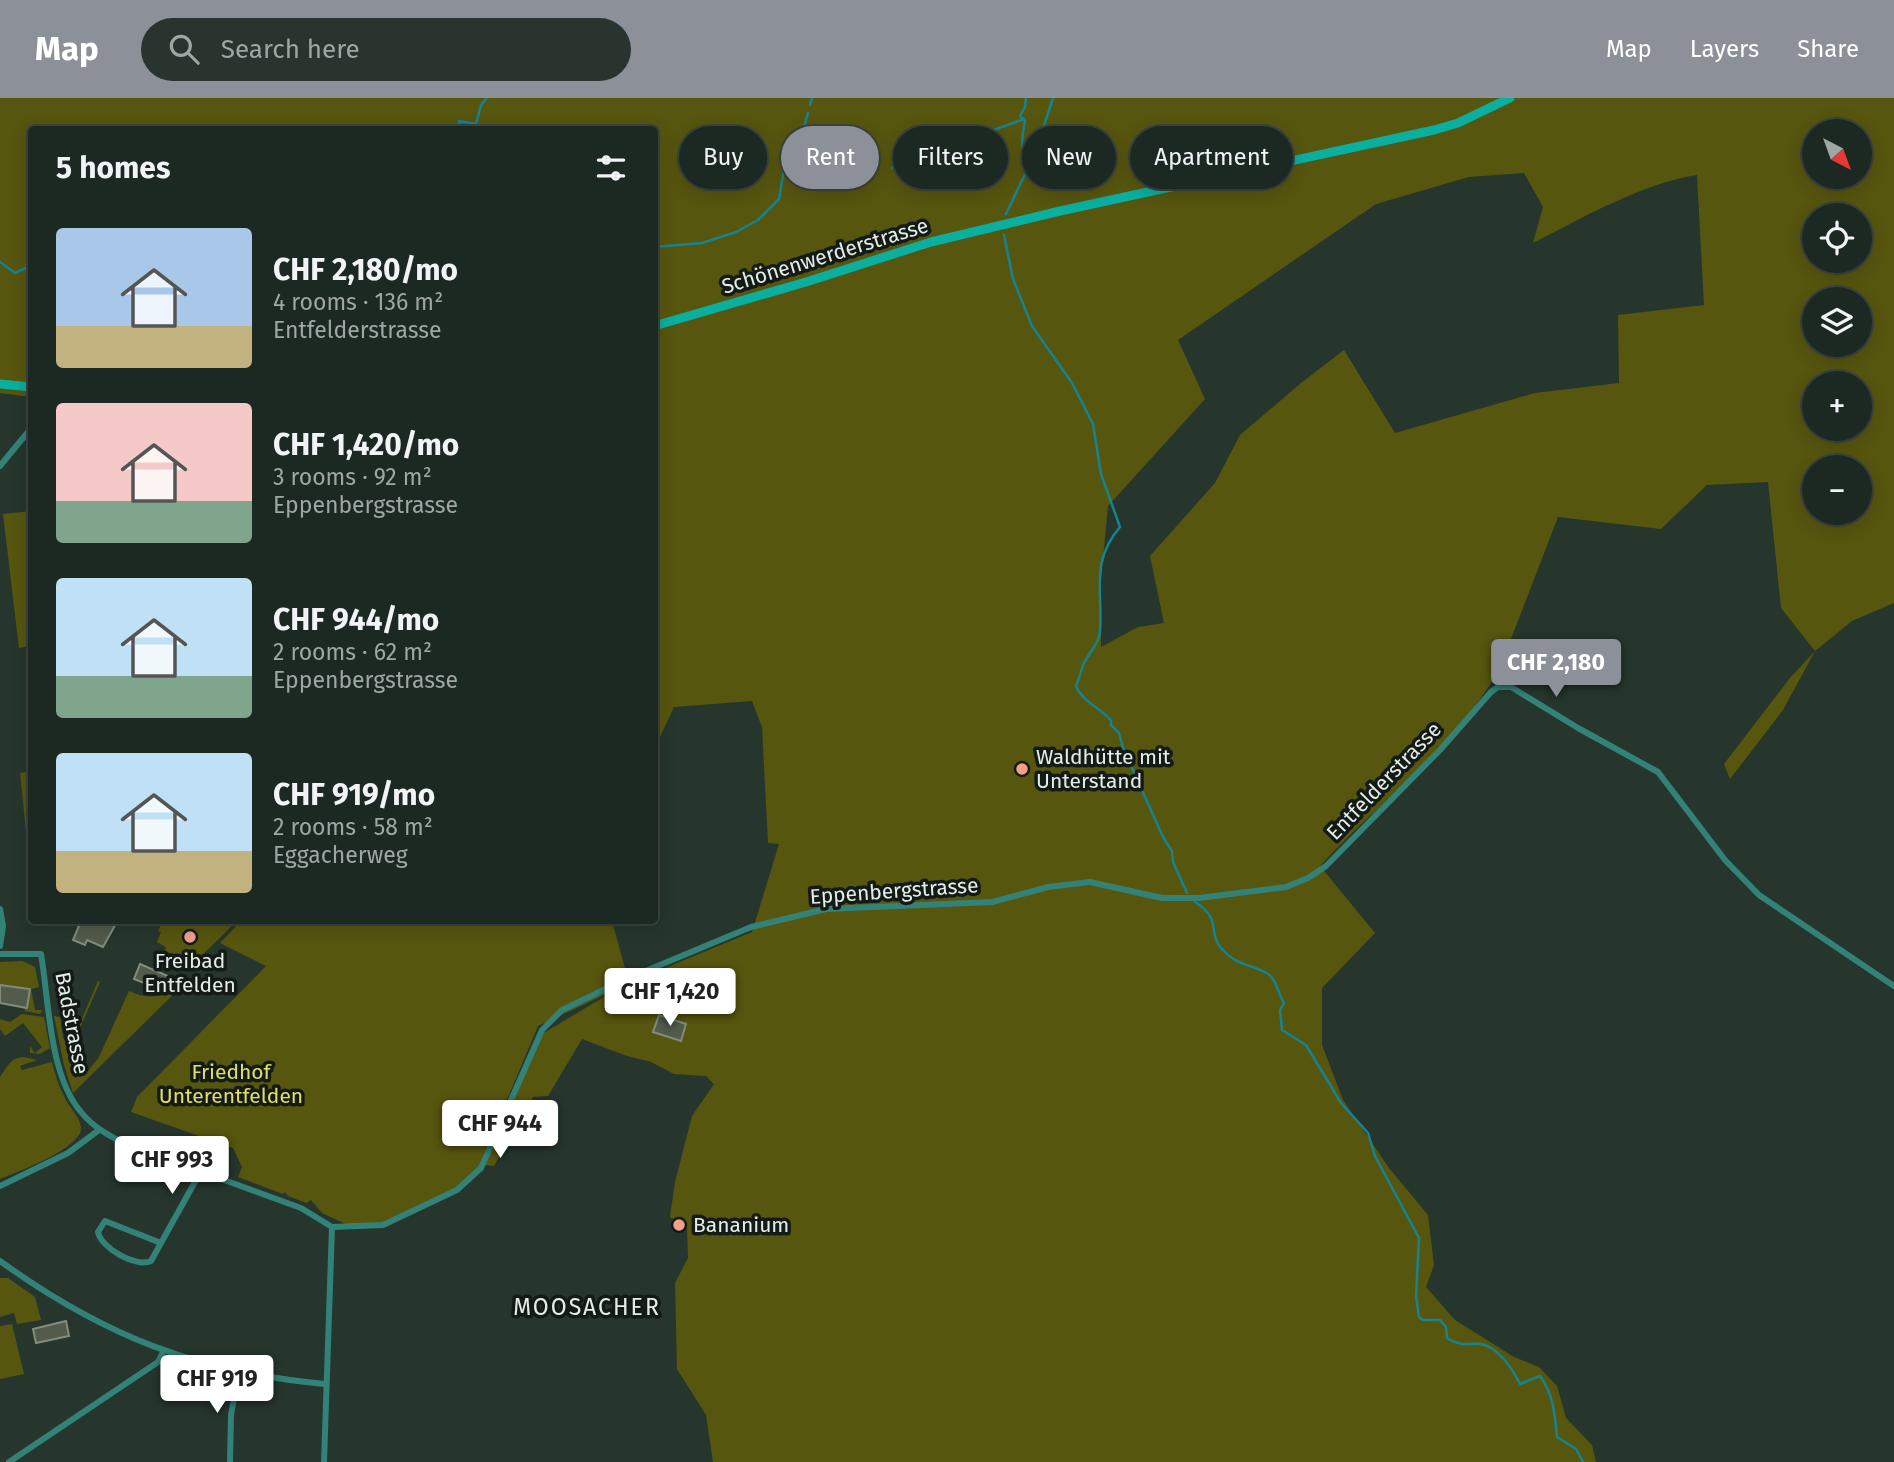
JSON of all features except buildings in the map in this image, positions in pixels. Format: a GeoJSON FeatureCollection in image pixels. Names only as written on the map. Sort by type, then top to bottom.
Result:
{"type":"FeatureCollection","features":[{"type":"Feature","properties":{"kind":"street","name":"Schönenwerderstrasse"},"geometry":{"type":"LineString","coordinates":[[658,325],[931,242],[1434,130],[1458,123],[1510,98]]}},
{"type":"Feature","properties":{"kind":"street"},"geometry":{"type":"LineString","coordinates":[[0,384],[28,387]]}},
{"type":"Feature","properties":{"kind":"street"},"geometry":{"type":"LineString","coordinates":[[0,466],[28,432]]}},
{"type":"Feature","properties":{"kind":"street","name":"Entfelderstrasse"},"geometry":{"type":"LineString","coordinates":[[1199,898],[1286,887],[1308,878],[1326,866],[1440,750],[1491,692],[1498,687],[1511,687],[1658,772],[1725,860],[1759,895],[1894,986]]}},
{"type":"Feature","properties":{"kind":"street","name":"Eppenbergstrasse"},"geometry":{"type":"LineString","coordinates":[[332,1227],[383,1225],[457,1190],[483,1165],[542,1030],[550,1020],[562,1010],[624,980],[751,926],[826,909],[992,902],[1048,887],[1090,882],[1162,898],[1199,898]]}},
{"type":"Feature","properties":{"kind":"street"},"geometry":{"type":"LineString","coordinates":[[0,909],[3,926],[0,946]]}},
{"type":"Feature","properties":{"kind":"street","name":"Badstrasse"},"geometry":{"type":"LineString","coordinates":[[0,954],[41,954],[60,1071],[68,1094],[80,1112],[99,1130]]}},
{"type":"Feature","properties":{"kind":"street"},"geometry":{"type":"LineString","coordinates":[[0,1186],[68,1153],[99,1130],[125,1144],[301,1208],[332,1227],[324,1462]]}},
{"type":"Feature","properties":{"kind":"street"},"geometry":{"type":"LineString","coordinates":[[161,1243],[105,1221],[98,1232],[104,1244],[137,1262],[147,1264],[151,1261],[161,1243],[201,1171]]}},
{"type":"Feature","properties":{"kind":"street"},"geometry":{"type":"LineString","coordinates":[[0,1261],[90,1319],[163,1352],[270,1379],[325,1384]]}},
{"type":"Feature","properties":{"kind":"street"},"geometry":{"type":"LineString","coordinates":[[9,1462],[159,1362],[163,1352]]}},
{"type":"Feature","properties":{"kind":"street"},"geometry":{"type":"LineString","coordinates":[[230,1462],[234,1395],[239,1372]]}},
{"type":"Feature","properties":{"kind":"street"},"geometry":{"type":"LineString","coordinates":[[204,1389],[234,1395]]}},
{"type":"Feature","properties":{"kind":"green space","name":"Friedhof Unterentfelden"},"geometry":{"type":"Polygon","coordinates":[[[0,98],[1894,98],[1894,603],[1852,621],[1815,651],[1781,608],[1768,482],[1707,485],[1661,529],[1558,517],[1499,670],[1481,698],[1439,749],[1320,866],[1375,933],[1322,988],[1322,1045],[1343,1100],[1389,1168],[1428,1215],[1434,1265],[1426,1287],[1455,1320],[1514,1357],[1539,1367],[1557,1386],[1566,1418],[1592,1445],[1596,1462],[713,1462],[706,1415],[677,1369],[675,1283],[688,1258],[687,1227],[670,1217],[675,1182],[692,1116],[714,1084],[706,1076],[674,1074],[651,1062],[582,1039],[548,1096],[533,1097],[494,1166],[483,1165],[537,1037],[619,988],[538,1026],[476,1173],[457,1190],[383,1225],[352,1227],[322,1213],[311,1200],[306,1203],[288,1196],[285,1192],[283,1194],[238,1177],[242,1167],[233,1148],[131,1112],[137,1097],[266,966],[220,943],[238,924],[613,924],[629,983],[752,932],[779,844],[768,843],[762,727],[752,701],[674,707],[658,742],[658,126],[28,126],[28,397],[0,393],[0,98]],[[1524,173],[1469,177],[1376,204],[1178,340],[1205,399],[1108,506],[1101,580],[1101,647],[1138,627],[1164,623],[1150,556],[1215,483],[1240,435],[1344,350],[1395,433],[1535,393],[1619,383],[1618,315],[1704,305],[1697,175],[1634,193],[1533,243],[1543,207],[1524,173]]]}},
{"type":"Feature","properties":{"kind":"green space"},"geometry":{"type":"Polygon","coordinates":[[[28,511],[28,646],[19,648],[3,514],[28,511]]]}},
{"type":"Feature","properties":{"kind":"green space"},"geometry":{"type":"Polygon","coordinates":[[[1815,651],[1783,710],[1730,779],[1724,764],[1790,678],[1815,651]]]}},
{"type":"Feature","properties":{"kind":"green space"},"geometry":{"type":"Polygon","coordinates":[[[28,772],[28,852],[20,773],[28,772]]]}},
{"type":"Feature","properties":{"kind":"green space","name":"Freibad Entfelden"},"geometry":{"type":"Polygon","coordinates":[[[161,924],[234,924],[194,963],[165,951],[166,947],[157,942],[161,932],[158,931],[161,924]]]}},
{"type":"Feature","properties":{"kind":"green space"},"geometry":{"type":"Polygon","coordinates":[[[22,961],[35,967],[39,987],[31,989],[35,1010],[43,1010],[40,1014],[25,1011],[24,1007],[30,1010],[27,1006],[29,989],[0,985],[0,962],[22,961]]]}},
{"type":"Feature","properties":{"kind":"green space"},"geometry":{"type":"Polygon","coordinates":[[[98,981],[100,982],[69,1053],[84,1060],[88,1071],[99,1057],[129,991],[144,996],[158,996],[185,983],[73,1093],[54,1016],[60,1017],[63,1038],[72,1042],[98,981]]]}},
{"type":"Feature","properties":{"kind":"green space"},"geometry":{"type":"Polygon","coordinates":[[[22,1014],[44,1017],[50,1048],[40,1054],[30,1053],[30,1046],[35,1053],[42,1047],[23,1023],[5,1036],[0,1029],[0,1019],[10,1022],[22,1014]]]}},
{"type":"Feature","properties":{"kind":"green space"},"geometry":{"type":"Polygon","coordinates":[[[24,1057],[37,1060],[20,1066],[22,1070],[52,1062],[61,1089],[81,1127],[79,1135],[61,1151],[0,1179],[0,1077],[12,1061],[24,1057]]]}},
{"type":"Feature","properties":{"kind":"green space"},"geometry":{"type":"Polygon","coordinates":[[[0,1278],[8,1278],[35,1297],[41,1320],[17,1324],[14,1313],[0,1317],[0,1278]]]}},
{"type":"Feature","properties":{"kind":"green space"},"geometry":{"type":"Polygon","coordinates":[[[12,1324],[24,1374],[0,1379],[0,1326],[12,1324]]]}},
{"type":"Feature","properties":{"kind":"waterway"},"geometry":{"type":"LineString","coordinates":[[460,126],[459,121],[476,124],[481,105],[487,98]]}},
{"type":"Feature","properties":{"kind":"waterway"},"geometry":{"type":"LineString","coordinates":[[810,105],[812,98]]}},
{"type":"Feature","properties":{"kind":"waterway"},"geometry":{"type":"LineString","coordinates":[[1024,126],[1025,121],[1020,116],[1026,98]]}},
{"type":"Feature","properties":{"kind":"waterway"},"geometry":{"type":"LineString","coordinates":[[1006,214],[1035,153],[1053,98]]}},
{"type":"Feature","properties":{"kind":"waterway"},"geometry":{"type":"LineString","coordinates":[[658,247],[702,243],[736,232],[758,220],[779,199],[785,163],[803,131],[808,113]]}},
{"type":"Feature","properties":{"kind":"waterway"},"geometry":{"type":"LineString","coordinates":[[1005,126],[1024,119]]}},
{"type":"Feature","properties":{"kind":"waterway"},"geometry":{"type":"LineString","coordinates":[[1004,235],[1013,279],[1032,326],[1072,383],[1093,424],[1101,474],[1120,527],[1111,540],[1101,565],[1099,636],[1083,665],[1076,686],[1082,696],[1111,720],[1111,725],[1119,733],[1123,748],[1163,837],[1172,851],[1173,862],[1187,893]]}},
{"type":"Feature","properties":{"kind":"waterway"},"geometry":{"type":"LineString","coordinates":[[0,262],[15,273],[28,267]]}},
{"type":"Feature","properties":{"kind":"waterway"},"geometry":{"type":"LineString","coordinates":[[1195,902],[1209,914],[1221,948],[1238,962],[1268,974],[1273,980],[1284,1003],[1280,1010],[1282,1030],[1306,1045],[1341,1103],[1368,1133],[1375,1156],[1419,1238],[1416,1296],[1419,1317],[1423,1320],[1440,1320],[1446,1327],[1447,1338],[1456,1343],[1480,1344],[1493,1349],[1509,1366],[1520,1384],[1540,1376],[1551,1397],[1557,1437],[1576,1449],[1583,1462]]}},
{"type":"Feature","properties":{"kind":"place","name":"Waldhütte mit Unterstand"},"geometry":{"type":"Point","coordinates":[1022,769]}},
{"type":"Feature","properties":{"kind":"place","name":"Freibad Entfelden"},"geometry":{"type":"Point","coordinates":[190,937]}},
{"type":"Feature","properties":{"kind":"place","name":"Bananium"},"geometry":{"type":"Point","coordinates":[679,1225]}},
{"type":"Feature","properties":{"kind":"district","name":"MOOSACHER"},"geometry":{"type":"Point","coordinates":[587,1307]}}]}
